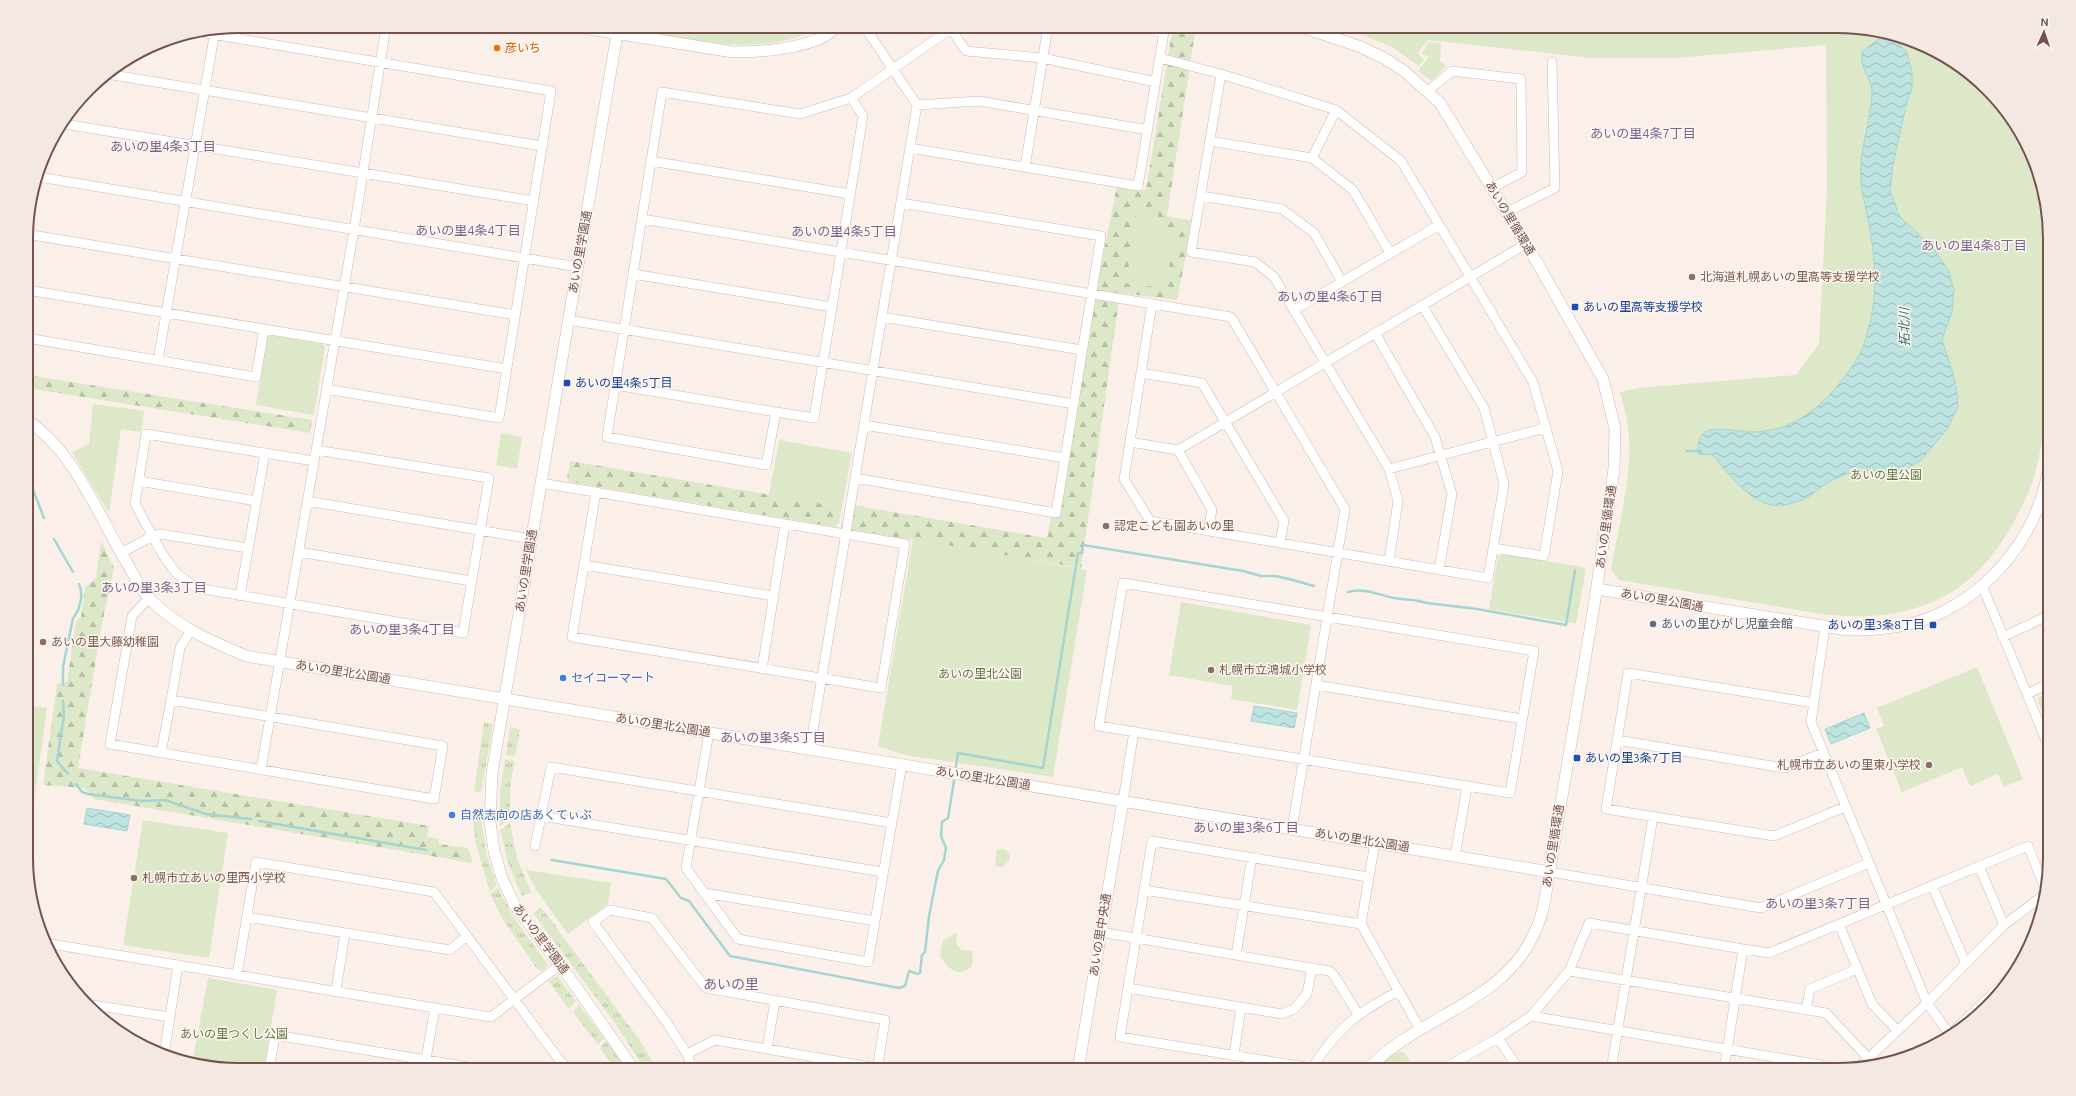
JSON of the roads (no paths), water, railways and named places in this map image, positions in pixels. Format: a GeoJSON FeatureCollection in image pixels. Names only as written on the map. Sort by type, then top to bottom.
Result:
{"type":"FeatureCollection","features":[{"type":"Feature","properties":{"kind":"street"},"geometry":{"type":"LineString","coordinates":[[261,770],[281,661],[343,287],[354,230],[385,33]]}},
{"type":"Feature","properties":{"kind":"street"},"geometry":{"type":"LineString","coordinates":[[611,33],[733,52],[777,50],[819,39],[829,33]]}},
{"type":"Feature","properties":{"kind":"street"},"geometry":{"type":"LineString","coordinates":[[810,749],[917,105],[869,33]]}},
{"type":"Feature","properties":{"kind":"street"},"geometry":{"type":"LineString","coordinates":[[776,412],[766,464],[607,437],[662,92],[800,114],[851,98],[943,33]]}},
{"type":"Feature","properties":{"kind":"street"},"geometry":{"type":"LineString","coordinates":[[956,33],[966,51],[1042,58],[1156,82]]}},
{"type":"Feature","properties":{"kind":"street"},"geometry":{"type":"LineString","coordinates":[[1025,167],[1047,33]]}},
{"type":"Feature","properties":{"kind":"street"},"geometry":{"type":"LineString","coordinates":[[910,148],[1138,186],[1164,33]]}},
{"type":"Feature","properties":{"kind":"street","name":"あいの里循環通"},"geometry":{"type":"LineString","coordinates":[[1319,33],[1384,58],[1404,71],[1440,103],[1526,244],[1603,379],[1615,429],[1614,470],[1597,589],[1550,872],[1538,927],[1521,958],[1504,977],[1483,994],[1420,1029],[1385,1052],[1374,1063]]}},
{"type":"Feature","properties":{"kind":"street"},"geometry":{"type":"LineString","coordinates":[[218,34],[551,91],[499,418],[326,389]]}},
{"type":"Feature","properties":{"kind":"street","name":"あいの里学園通"},"geometry":{"type":"LineString","coordinates":[[617,34],[505,698],[490,798],[490,822],[494,851],[502,878],[514,904],[560,965],[629,1063]]}},
{"type":"Feature","properties":{"kind":"street"},"geometry":{"type":"LineString","coordinates":[[158,360],[206,89],[212,35]]}},
{"type":"Feature","properties":{"kind":"street"},"geometry":{"type":"LineString","coordinates":[[1160,58],[1221,74],[1336,110],[1401,161],[1533,382],[1558,471],[1544,556],[1493,548]]}},
{"type":"Feature","properties":{"kind":"street"},"geometry":{"type":"LineString","coordinates":[[1507,212],[1555,188],[1552,62]]}},
{"type":"Feature","properties":{"kind":"street"},"geometry":{"type":"LineString","coordinates":[[1428,92],[1452,71],[1521,79],[1522,172],[1492,188]]}},
{"type":"Feature","properties":{"kind":"street"},"geometry":{"type":"LineString","coordinates":[[1221,74],[1191,252],[1255,262],[1274,277],[1389,469],[1398,502],[1389,561]]}},
{"type":"Feature","properties":{"kind":"street"},"geometry":{"type":"LineString","coordinates":[[115,75],[206,89],[542,146]]}},
{"type":"Feature","properties":{"kind":"street"},"geometry":{"type":"LineString","coordinates":[[615,385],[814,418],[863,116],[851,98]]}},
{"type":"Feature","properties":{"kind":"street"},"geometry":{"type":"LineString","coordinates":[[917,105],[979,101],[1148,130]]}},
{"type":"Feature","properties":{"kind":"street"},"geometry":{"type":"LineString","coordinates":[[1312,158],[1336,110]]}},
{"type":"Feature","properties":{"kind":"street"},"geometry":{"type":"LineString","coordinates":[[68,125],[196,144],[534,201]]}},
{"type":"Feature","properties":{"kind":"street"},"geometry":{"type":"LineString","coordinates":[[1210,141],[1312,158],[1353,190],[1390,253]]}},
{"type":"Feature","properties":{"kind":"street"},"geometry":{"type":"LineString","coordinates":[[651,161],[850,194]]}},
{"type":"Feature","properties":{"kind":"street"},"geometry":{"type":"LineString","coordinates":[[43,178],[578,267]]}},
{"type":"Feature","properties":{"kind":"street"},"geometry":{"type":"LineString","coordinates":[[1201,196],[1282,209],[1314,233],[1342,282]]}},
{"type":"Feature","properties":{"kind":"street"},"geometry":{"type":"LineString","coordinates":[[855,478],[1056,512],[1101,236],[901,203]]}},
{"type":"Feature","properties":{"kind":"street"},"geometry":{"type":"LineString","coordinates":[[642,219],[1231,317],[1345,509],[1292,829]]}},
{"type":"Feature","properties":{"kind":"street"},"geometry":{"type":"LineString","coordinates":[[1294,310],[1439,225]]}},
{"type":"Feature","properties":{"kind":"street"},"geometry":{"type":"LineString","coordinates":[[33,235],[515,315]]}},
{"type":"Feature","properties":{"kind":"street"},"geometry":{"type":"LineString","coordinates":[[1130,442],[1178,450],[1275,391],[1526,244]]}},
{"type":"Feature","properties":{"kind":"street"},"geometry":{"type":"LineString","coordinates":[[633,274],[832,307]]}},
{"type":"Feature","properties":{"kind":"street"},"geometry":{"type":"LineString","coordinates":[[33,291],[507,369]]}},
{"type":"Feature","properties":{"kind":"street"},"geometry":{"type":"LineString","coordinates":[[1152,304],[1124,479],[1150,521],[1488,578],[1504,484],[1484,408],[1422,305]]}},
{"type":"Feature","properties":{"kind":"street"},"geometry":{"type":"LineString","coordinates":[[882,317],[1082,350]]}},
{"type":"Feature","properties":{"kind":"street"},"geometry":{"type":"LineString","coordinates":[[568,320],[1074,404]]}},
{"type":"Feature","properties":{"kind":"street"},"geometry":{"type":"LineString","coordinates":[[33,339],[256,377],[264,329]]}},
{"type":"Feature","properties":{"kind":"street"},"geometry":{"type":"LineString","coordinates":[[1375,333],[1436,437],[1452,494],[1439,570]]}},
{"type":"Feature","properties":{"kind":"street"},"geometry":{"type":"LineString","coordinates":[[1141,373],[1202,383],[1284,521],[1280,543]]}},
{"type":"Feature","properties":{"kind":"street","name":"あいの里北公園通"},"geometry":{"type":"LineString","coordinates":[[33,425],[54,443],[71,464],[120,553],[149,598],[167,615],[202,638],[246,656],[1550,872]]}},
{"type":"Feature","properties":{"kind":"street"},"geometry":{"type":"LineString","coordinates":[[864,426],[1065,458]]}},
{"type":"Feature","properties":{"kind":"street"},"geometry":{"type":"LineString","coordinates":[[1389,469],[1545,428]]}},
{"type":"Feature","properties":{"kind":"street"},"geometry":{"type":"LineString","coordinates":[[314,461],[146,434],[135,504],[177,574],[190,585],[211,592],[463,634],[479,530],[489,478],[316,450]]}},
{"type":"Feature","properties":{"kind":"street"},"geometry":{"type":"LineString","coordinates":[[1178,450],[1212,510],[1208,531]]}},
{"type":"Feature","properties":{"kind":"street"},"geometry":{"type":"LineString","coordinates":[[240,596],[265,453]]}},
{"type":"Feature","properties":{"kind":"street"},"geometry":{"type":"LineString","coordinates":[[139,482],[256,501]]}},
{"type":"Feature","properties":{"kind":"street"},"geometry":{"type":"LineString","coordinates":[[541,483],[596,492],[905,544],[881,688],[572,637],[596,492]]}},
{"type":"Feature","properties":{"kind":"street","name":"あいの里公園通"},"geometry":{"type":"LineString","coordinates":[[1597,589],[1847,630],[1880,630],[1908,624],[1933,616],[1965,599],[2003,567],[2023,538],[2043,493]]}},
{"type":"Feature","properties":{"kind":"street"},"geometry":{"type":"LineString","coordinates":[[307,501],[531,539]]}},
{"type":"Feature","properties":{"kind":"street"},"geometry":{"type":"LineString","coordinates":[[762,668],[785,524]]}},
{"type":"Feature","properties":{"kind":"street"},"geometry":{"type":"LineString","coordinates":[[120,553],[160,534],[248,548]]}},
{"type":"Feature","properties":{"kind":"street"},"geometry":{"type":"LineString","coordinates":[[299,552],[471,581]]}},
{"type":"Feature","properties":{"kind":"street"},"geometry":{"type":"LineString","coordinates":[[584,565],[774,596]]}},
{"type":"Feature","properties":{"kind":"street"},"geometry":{"type":"LineString","coordinates":[[1123,583],[1327,616],[1534,651],[1510,793],[1098,726],[1123,583]]}},
{"type":"Feature","properties":{"kind":"street"},"geometry":{"type":"LineString","coordinates":[[1982,585],[2043,733]]}},
{"type":"Feature","properties":{"kind":"street"},"geometry":{"type":"LineString","coordinates":[[149,598],[132,616],[110,744],[434,799],[443,746],[171,700]]}},
{"type":"Feature","properties":{"kind":"street"},"geometry":{"type":"LineString","coordinates":[[2003,637],[2043,618]]}},
{"type":"Feature","properties":{"kind":"street"},"geometry":{"type":"LineString","coordinates":[[1825,627],[1811,722],[1927,1003],[1946,1031]]}},
{"type":"Feature","properties":{"kind":"street"},"geometry":{"type":"LineString","coordinates":[[161,753],[180,648],[191,630]]}},
{"type":"Feature","properties":{"kind":"street"},"geometry":{"type":"LineString","coordinates":[[1814,703],[1628,673],[1606,809],[1774,836],[1845,807]]}},
{"type":"Feature","properties":{"kind":"street"},"geometry":{"type":"LineString","coordinates":[[1316,685],[1522,719]]}},
{"type":"Feature","properties":{"kind":"street"},"geometry":{"type":"LineString","coordinates":[[2027,694],[2043,686]]}},
{"type":"Feature","properties":{"kind":"street"},"geometry":{"type":"LineString","coordinates":[[709,732],[686,868],[738,939],[868,962],[902,764]]}},
{"type":"Feature","properties":{"kind":"street"},"geometry":{"type":"LineString","coordinates":[[1123,801],[1134,732]]}},
{"type":"Feature","properties":{"kind":"street"},"geometry":{"type":"LineString","coordinates":[[1617,740],[1784,768],[1823,753]]}},
{"type":"Feature","properties":{"kind":"street"},"geometry":{"type":"LineString","coordinates":[[536,846],[551,767],[892,823]]}},
{"type":"Feature","properties":{"kind":"street"},"geometry":{"type":"LineString","coordinates":[[1455,856],[1467,787]]}},
{"type":"Feature","properties":{"kind":"street","name":"あいの里中央通"},"geometry":{"type":"LineString","coordinates":[[1079,1063],[1123,801]]}},
{"type":"Feature","properties":{"kind":"street"},"geometry":{"type":"LineString","coordinates":[[541,816],[883,872]]}},
{"type":"Feature","properties":{"kind":"street"},"geometry":{"type":"LineString","coordinates":[[1613,1063],[1653,817]]}},
{"type":"Feature","properties":{"kind":"street"},"geometry":{"type":"LineString","coordinates":[[1282,1063],[1120,1037],[1152,841],[1368,877]]}},
{"type":"Feature","properties":{"kind":"street"},"geometry":{"type":"LineString","coordinates":[[1375,842],[1361,924],[1420,1029]]}},
{"type":"Feature","properties":{"kind":"street"},"geometry":{"type":"LineString","coordinates":[[1453,1063],[1498,1038],[1531,1016],[1569,971],[1589,923],[1769,953],[2028,846],[2041,882]]}},
{"type":"Feature","properties":{"kind":"street"},"geometry":{"type":"LineString","coordinates":[[1236,955],[1252,857]]}},
{"type":"Feature","properties":{"kind":"street"},"geometry":{"type":"LineString","coordinates":[[237,975],[256,862],[434,892],[562,1063]]}},
{"type":"Feature","properties":{"kind":"street"},"geometry":{"type":"LineString","coordinates":[[1550,872],[1761,908],[1869,863]]}},
{"type":"Feature","properties":{"kind":"street"},"geometry":{"type":"LineString","coordinates":[[1979,866],[2004,925]]}},
{"type":"Feature","properties":{"kind":"street"},"geometry":{"type":"LineString","coordinates":[[1932,885],[1966,964]]}},
{"type":"Feature","properties":{"kind":"street"},"geometry":{"type":"LineString","coordinates":[[1144,890],[1361,924]]}},
{"type":"Feature","properties":{"kind":"street"},"geometry":{"type":"LineString","coordinates":[[704,893],[875,921]]}},
{"type":"Feature","properties":{"kind":"street"},"geometry":{"type":"LineString","coordinates":[[1865,1061],[1927,1003],[2004,925],[2039,897]]}},
{"type":"Feature","properties":{"kind":"street"},"geometry":{"type":"LineString","coordinates":[[690,1063],[687,1054],[667,1023],[594,922],[610,910],[652,918],[706,988],[885,1020],[878,1063]]}},
{"type":"Feature","properties":{"kind":"street"},"geometry":{"type":"LineString","coordinates":[[247,917],[450,950],[467,936]]}},
{"type":"Feature","properties":{"kind":"street"},"geometry":{"type":"LineString","coordinates":[[1839,924],[1872,1004],[1897,1030]]}},
{"type":"Feature","properties":{"kind":"street"},"geometry":{"type":"LineString","coordinates":[[1100,932],[1329,971],[1333,974],[1358,1014]]}},
{"type":"Feature","properties":{"kind":"street"},"geometry":{"type":"LineString","coordinates":[[336,991],[345,933]]}},
{"type":"Feature","properties":{"kind":"street"},"geometry":{"type":"LineString","coordinates":[[52,944],[491,1017],[560,965]]}},
{"type":"Feature","properties":{"kind":"street"},"geometry":{"type":"LineString","coordinates":[[1725,1063],[1743,949]]}},
{"type":"Feature","properties":{"kind":"street"},"geometry":{"type":"LineString","coordinates":[[165,1049],[178,965]]}},
{"type":"Feature","properties":{"kind":"street"},"geometry":{"type":"LineString","coordinates":[[1128,988],[1286,1014],[1307,994],[1312,968]]}},
{"type":"Feature","properties":{"kind":"street"},"geometry":{"type":"LineString","coordinates":[[1806,1010],[1810,989],[1857,969]]}},
{"type":"Feature","properties":{"kind":"street"},"geometry":{"type":"LineString","coordinates":[[1569,971],[1826,1013],[1868,1058]]}},
{"type":"Feature","properties":{"kind":"street"},"geometry":{"type":"LineString","coordinates":[[1315,1063],[1323,1050],[1358,1014],[1371,1005],[1399,991]]}},
{"type":"Feature","properties":{"kind":"street"},"geometry":{"type":"LineString","coordinates":[[767,1049],[775,1001]]}},
{"type":"Feature","properties":{"kind":"street"},"geometry":{"type":"LineString","coordinates":[[96,1006],[170,1017]]}},
{"type":"Feature","properties":{"kind":"street"},"geometry":{"type":"LineString","coordinates":[[1234,1055],[1241,1007]]}},
{"type":"Feature","properties":{"kind":"street"},"geometry":{"type":"LineString","coordinates":[[425,1063],[435,1008]]}},
{"type":"Feature","properties":{"kind":"street"},"geometry":{"type":"LineString","coordinates":[[1531,1016],[1808,1063]]}},
{"type":"Feature","properties":{"kind":"street"},"geometry":{"type":"LineString","coordinates":[[270,1063],[275,1035],[444,1063]]}},
{"type":"Feature","properties":{"kind":"street"},"geometry":{"type":"LineString","coordinates":[[1498,1038],[1514,1063]]}},
{"type":"Feature","properties":{"kind":"street"},"geometry":{"type":"LineString","coordinates":[[687,1054],[715,1040],[844,1063]]}},
{"type":"Feature","properties":{"kind":"water"},"geometry":{"type":"Polygon","coordinates":[[[1880,38],[1896,42],[1906,51],[1912,71],[1912,89],[1907,102],[1893,164],[1890,191],[1900,217],[1934,249],[1948,270],[1954,289],[1952,312],[1942,340],[1953,373],[1958,407],[1947,429],[1920,461],[1893,476],[1883,472],[1865,470],[1856,471],[1838,477],[1808,497],[1783,505],[1771,505],[1755,498],[1747,492],[1713,455],[1698,454],[1699,442],[1701,436],[1709,430],[1720,429],[1747,432],[1765,431],[1782,427],[1798,420],[1825,400],[1847,373],[1862,350],[1870,322],[1874,296],[1875,271],[1861,182],[1861,160],[1872,92],[1870,82],[1862,63],[1862,52],[1880,38]]]}},
{"type":"Feature","properties":{"kind":"water"},"geometry":{"type":"Polygon","coordinates":[[[1254,706],[1297,713],[1294,728],[1251,721],[1254,706]]]}},
{"type":"Feature","properties":{"kind":"water"},"geometry":{"type":"Polygon","coordinates":[[[1864,713],[1870,728],[1831,744],[1825,729],[1864,713]]]}},
{"type":"Feature","properties":{"kind":"water"},"geometry":{"type":"Polygon","coordinates":[[[87,808],[130,815],[127,831],[84,824],[87,808]]]}},
{"type":"Feature","properties":{"kind":"waterway","name":"拓北川"},"geometry":{"type":"LineString","coordinates":[[1687,451],[1701,451]]}},
{"type":"Feature","properties":{"kind":"waterway"},"geometry":{"type":"LineString","coordinates":[[33,490],[44,518]]}},
{"type":"Feature","properties":{"kind":"waterway"},"geometry":{"type":"LineString","coordinates":[[54,539],[73,572]]}},
{"type":"Feature","properties":{"kind":"waterway"},"geometry":{"type":"LineString","coordinates":[[956,766],[958,753],[1043,768],[1078,553],[1082,553],[1083,545],[1243,571],[1261,576],[1275,576],[1314,586]]}},
{"type":"Feature","properties":{"kind":"waterway"},"geometry":{"type":"LineString","coordinates":[[1348,592],[1359,590],[1394,598],[1477,609],[1566,625],[1575,570]]}},
{"type":"Feature","properties":{"kind":"waterway"},"geometry":{"type":"LineString","coordinates":[[63,685],[63,667],[73,618],[78,611],[81,597],[79,584]]}},
{"type":"Feature","properties":{"kind":"waterway"},"geometry":{"type":"LineString","coordinates":[[63,701],[64,715],[57,761],[68,774]]}},
{"type":"Feature","properties":{"kind":"waterway"},"geometry":{"type":"LineString","coordinates":[[552,860],[666,879],[681,898],[689,901],[730,956],[899,988],[905,986],[909,971],[918,974],[920,973],[922,955],[925,952],[929,916],[938,871],[944,860],[946,848],[941,836],[942,822],[948,818],[954,781]]}},
{"type":"Feature","properties":{"kind":"waterway"},"geometry":{"type":"LineString","coordinates":[[76,784],[82,792],[88,794],[141,801],[165,800],[206,814],[251,819]]}},
{"type":"Feature","properties":{"kind":"waterway"},"geometry":{"type":"LineString","coordinates":[[259,821],[426,850]]}},
{"type":"Feature","properties":{"kind":"place","name":"彦いち"},"geometry":{"type":"Point","coordinates":[497,48]}},
{"type":"Feature","properties":{"kind":"place","name":"北海道札幌あいの里高等支援学校"},"geometry":{"type":"Point","coordinates":[1692,277]}},
{"type":"Feature","properties":{"kind":"place","name":"あいの里高等支援学校"},"geometry":{"type":"Point","coordinates":[1575,307]}},
{"type":"Feature","properties":{"kind":"place","name":"あいの里4条5丁目"},"geometry":{"type":"Point","coordinates":[567,383]}},
{"type":"Feature","properties":{"kind":"place","name":"認定こども園あいの里"},"geometry":{"type":"Point","coordinates":[1106,526]}},
{"type":"Feature","properties":{"kind":"place","name":"あいの里ひがし児童会館"},"geometry":{"type":"Point","coordinates":[1653,624]}},
{"type":"Feature","properties":{"kind":"place","name":"あいの里3条8丁目"},"geometry":{"type":"Point","coordinates":[1933,625]}},
{"type":"Feature","properties":{"kind":"place","name":"あいの里大藤幼稚園"},"geometry":{"type":"Point","coordinates":[43,642]}},
{"type":"Feature","properties":{"kind":"place","name":"札幌市立鴻城小学校"},"geometry":{"type":"Point","coordinates":[1211,670]}},
{"type":"Feature","properties":{"kind":"place","name":"セイコーマート"},"geometry":{"type":"Point","coordinates":[563,678]}},
{"type":"Feature","properties":{"kind":"place","name":"あいの里3条7丁目"},"geometry":{"type":"Point","coordinates":[1577,758]}},
{"type":"Feature","properties":{"kind":"place","name":"札幌市立あいの里東小学校"},"geometry":{"type":"Point","coordinates":[1929,765]}},
{"type":"Feature","properties":{"kind":"place","name":"自然志向の店あくてぃぶ"},"geometry":{"type":"Point","coordinates":[452,815]}},
{"type":"Feature","properties":{"kind":"place","name":"札幌市立あいの里西小学校"},"geometry":{"type":"Point","coordinates":[134,878]}},
{"type":"Feature","properties":{"kind":"district","name":"あいの里4条7丁目"},"geometry":{"type":"Point","coordinates":[1643,133]}},
{"type":"Feature","properties":{"kind":"district","name":"あいの里4条3丁目"},"geometry":{"type":"Point","coordinates":[163,146]}},
{"type":"Feature","properties":{"kind":"district","name":"あいの里4条4丁目"},"geometry":{"type":"Point","coordinates":[468,230]}},
{"type":"Feature","properties":{"kind":"district","name":"あいの里4条5丁目"},"geometry":{"type":"Point","coordinates":[844,231]}},
{"type":"Feature","properties":{"kind":"district","name":"あいの里4条8丁目"},"geometry":{"type":"Point","coordinates":[1974,245]}},
{"type":"Feature","properties":{"kind":"district","name":"あいの里4条6丁目"},"geometry":{"type":"Point","coordinates":[1330,296]}},
{"type":"Feature","properties":{"kind":"district","name":"あいの里3条3丁目"},"geometry":{"type":"Point","coordinates":[154,587]}},
{"type":"Feature","properties":{"kind":"district","name":"あいの里3条4丁目"},"geometry":{"type":"Point","coordinates":[402,629]}},
{"type":"Feature","properties":{"kind":"district","name":"あいの里3条5丁目"},"geometry":{"type":"Point","coordinates":[773,737]}},
{"type":"Feature","properties":{"kind":"district","name":"あいの里3条6丁目"},"geometry":{"type":"Point","coordinates":[1246,827]}},
{"type":"Feature","properties":{"kind":"district","name":"あいの里3条7丁目"},"geometry":{"type":"Point","coordinates":[1818,903]}},
{"type":"Feature","properties":{"kind":"district","name":"あいの里"},"geometry":{"type":"Point","coordinates":[731,984]}},
{"type":"Feature","properties":{"kind":"park label","name":"あいの里公園"},"geometry":{"type":"Point","coordinates":[1886,475]}},
{"type":"Feature","properties":{"kind":"park label","name":"あいの里北公園"},"geometry":{"type":"Point","coordinates":[980,674]}},
{"type":"Feature","properties":{"kind":"park label","name":"あいの里つくし公園"},"geometry":{"type":"Point","coordinates":[234,1034]}}]}
